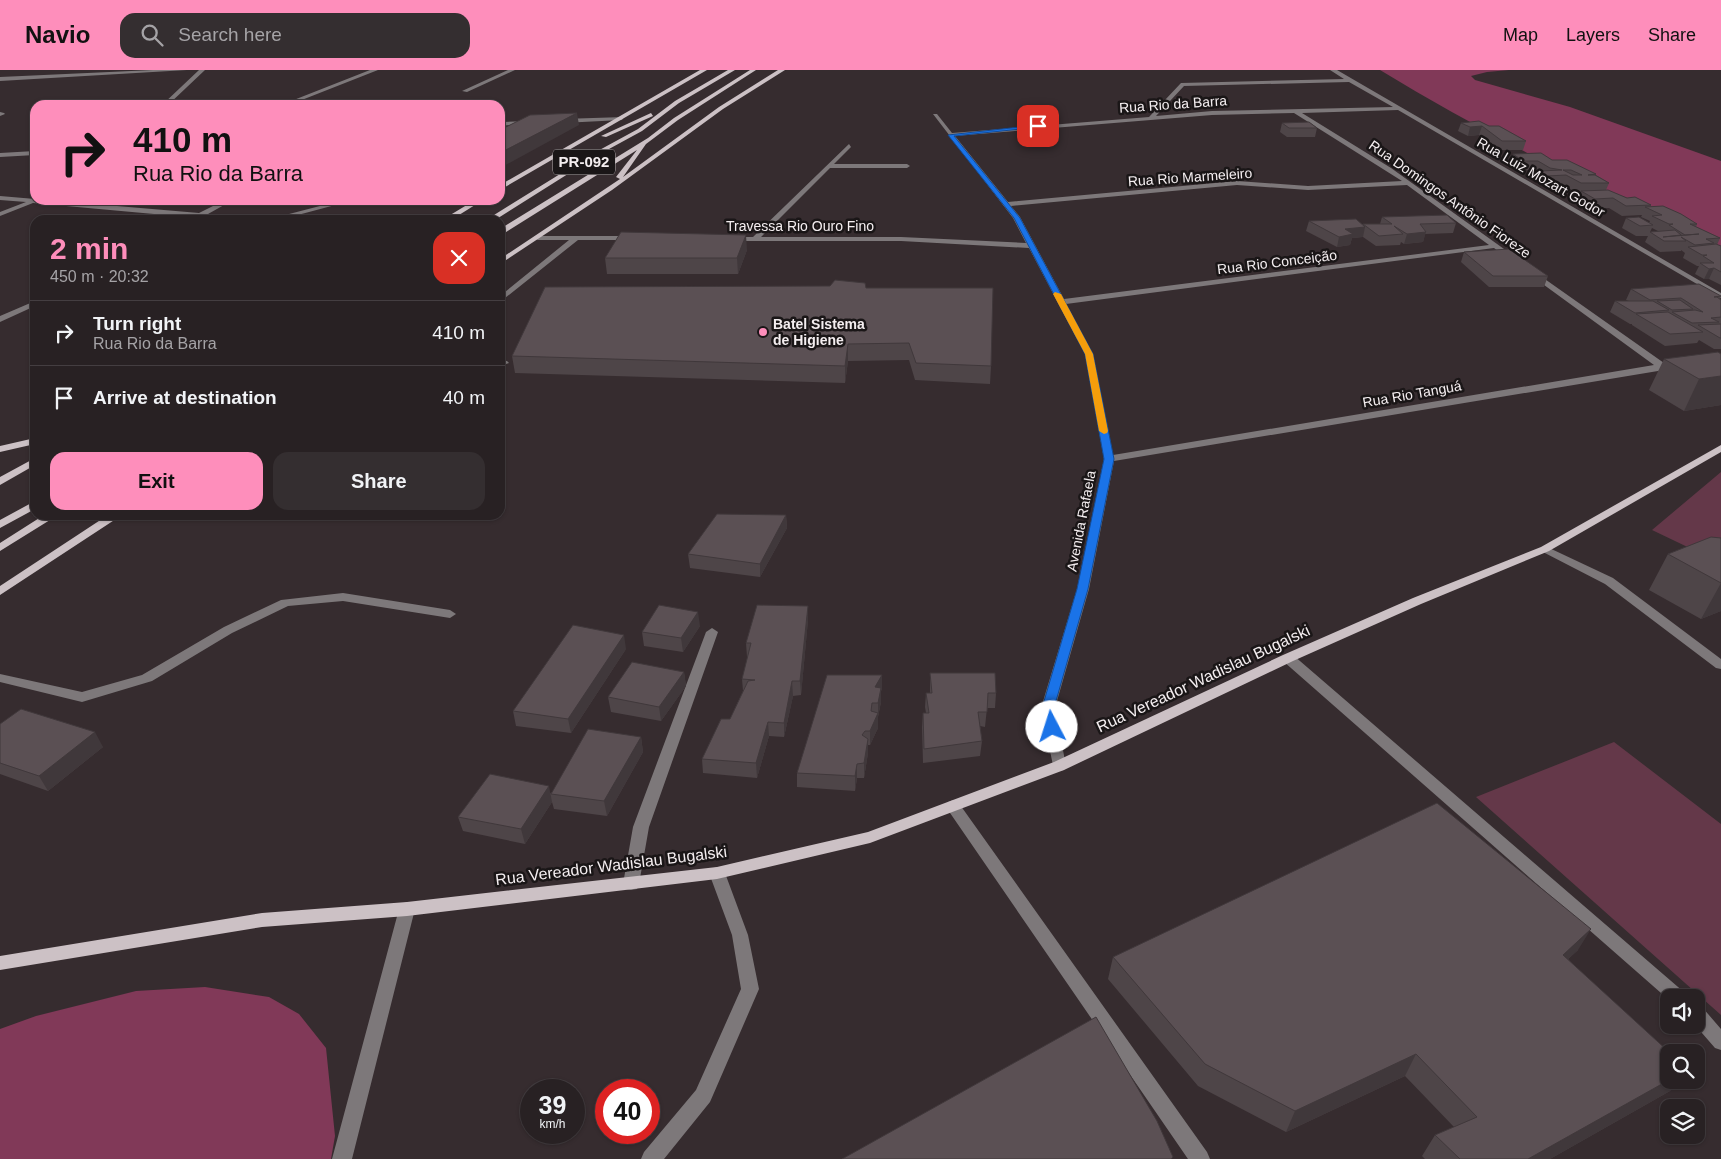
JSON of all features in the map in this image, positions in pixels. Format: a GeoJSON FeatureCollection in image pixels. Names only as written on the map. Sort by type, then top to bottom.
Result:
{"type":"FeatureCollection","features":[{"type":"Feature","properties":{"kind":"main road"},"geometry":{"type":"LineString","coordinates":[[505,183],[560,154],[704,70]]}},
{"type":"Feature","properties":{"kind":"main road","name":"PR-092"},"geometry":{"type":"LineString","coordinates":[[498,215],[596,154],[640,130],[677,102],[732,70]]}},
{"type":"Feature","properties":{"kind":"main road","name":"PR-092"},"geometry":{"type":"LineString","coordinates":[[505,229],[648,140],[753,70]]}},
{"type":"Feature","properties":{"kind":"main road"},"geometry":{"type":"LineString","coordinates":[[505,259],[610,189],[721,108],[782,70]]}},
{"type":"Feature","properties":{"kind":"main road"},"geometry":{"type":"LineString","coordinates":[[560,154],[616,131],[677,102]]}},
{"type":"Feature","properties":{"kind":"main road"},"geometry":{"type":"LineString","coordinates":[[610,189],[648,140]]}},
{"type":"Feature","properties":{"kind":"main road"},"geometry":{"type":"LineString","coordinates":[[454,215],[472,205]]}},
{"type":"Feature","properties":{"kind":"main road"},"geometry":{"type":"LineString","coordinates":[[0,449],[30,442]]}},
{"type":"Feature","properties":{"kind":"main road","name":"Rua Vereador Wadislau Bugalski"},"geometry":{"type":"LineString","coordinates":[[0,963],[262,920],[407,909],[716,873],[870,837],[1059,766],[1288,658],[1418,600],[1545,549],[1721,448]]}},
{"type":"Feature","properties":{"kind":"main road"},"geometry":{"type":"LineString","coordinates":[[0,482],[30,464]]}},
{"type":"Feature","properties":{"kind":"main road"},"geometry":{"type":"LineString","coordinates":[[0,525],[30,507]]}},
{"type":"Feature","properties":{"kind":"main road"},"geometry":{"type":"LineString","coordinates":[[0,548],[44,520]]}},
{"type":"Feature","properties":{"kind":"main road"},"geometry":{"type":"LineString","coordinates":[[0,591],[108,520]]}},
{"type":"Feature","properties":{"kind":"street"},"geometry":{"type":"LineString","coordinates":[[0,79],[184,70]]}},
{"type":"Feature","properties":{"kind":"street"},"geometry":{"type":"LineString","coordinates":[[170,100],[202,70]]}},
{"type":"Feature","properties":{"kind":"street"},"geometry":{"type":"LineString","coordinates":[[352,70],[364,74]]}},
{"type":"Feature","properties":{"kind":"street"},"geometry":{"type":"LineString","coordinates":[[297,100],[375,70]]}},
{"type":"Feature","properties":{"kind":"street"},"geometry":{"type":"LineString","coordinates":[[465,91],[512,70]]}},
{"type":"Feature","properties":{"kind":"street","name":"Rua Luiz Mozart Godor"},"geometry":{"type":"LineString","coordinates":[[1333,70],[1721,296]]}},
{"type":"Feature","properties":{"kind":"street"},"geometry":{"type":"LineString","coordinates":[[1152,117],[1183,84],[1349,80]]}},
{"type":"Feature","properties":{"kind":"street","name":"Rua Rio da Barra"},"geometry":{"type":"LineString","coordinates":[[951,135],[1212,112],[1398,109]]}},
{"type":"Feature","properties":{"kind":"street","name":"Rua Domingos Antônio Fioreze"},"geometry":{"type":"LineString","coordinates":[[1294,110],[1389,169],[1520,263]]}},
{"type":"Feature","properties":{"kind":"street","name":"Avenida Rafaela"},"geometry":{"type":"LineString","coordinates":[[935,115],[1016,218],[1089,354],[1109,459],[1083,589],[1048,708],[1059,766]]}},
{"type":"Feature","properties":{"kind":"street"},"geometry":{"type":"LineString","coordinates":[[556,121],[622,118]]}},
{"type":"Feature","properties":{"kind":"street"},"geometry":{"type":"LineString","coordinates":[[505,124],[537,122]]}},
{"type":"Feature","properties":{"kind":"street"},"geometry":{"type":"LineString","coordinates":[[755,239],[849,146]]}},
{"type":"Feature","properties":{"kind":"street"},"geometry":{"type":"LineString","coordinates":[[0,156],[30,153]]}},
{"type":"Feature","properties":{"kind":"street"},"geometry":{"type":"LineString","coordinates":[[829,166],[907,166]]}},
{"type":"Feature","properties":{"kind":"street","name":"Rua Rio Marmeleiro"},"geometry":{"type":"LineString","coordinates":[[1006,204],[1237,183],[1308,188],[1407,183]]}},
{"type":"Feature","properties":{"kind":"street"},"geometry":{"type":"LineString","coordinates":[[0,198],[30,200]]}},
{"type":"Feature","properties":{"kind":"street"},"geometry":{"type":"LineString","coordinates":[[0,214],[30,203]]}},
{"type":"Feature","properties":{"kind":"street"},"geometry":{"type":"LineString","coordinates":[[79,205],[187,215]]}},
{"type":"Feature","properties":{"kind":"street"},"geometry":{"type":"LineString","coordinates":[[200,215],[220,205]]}},
{"type":"Feature","properties":{"kind":"street"},"geometry":{"type":"LineString","coordinates":[[290,215],[331,205]]}},
{"type":"Feature","properties":{"kind":"street"},"geometry":{"type":"LineString","coordinates":[[538,238],[644,238]]}},
{"type":"Feature","properties":{"kind":"street","name":"Travessa Rio Ouro Fino"},"geometry":{"type":"LineString","coordinates":[[719,238],[902,239],[1032,246]]}},
{"type":"Feature","properties":{"kind":"street"},"geometry":{"type":"LineString","coordinates":[[505,296],[575,239]]}},
{"type":"Feature","properties":{"kind":"street","name":"Rua Rio Conceição"},"geometry":{"type":"LineString","coordinates":[[1062,302],[1496,246]]}},
{"type":"Feature","properties":{"kind":"street","name":"Rua Domingos Antônio Fioreze"},"geometry":{"type":"LineString","coordinates":[[1527,269],[1662,366]]}},
{"type":"Feature","properties":{"kind":"street"},"geometry":{"type":"LineString","coordinates":[[0,319],[30,305]]}},
{"type":"Feature","properties":{"kind":"street","name":"Rua Rio Tanguá"},"geometry":{"type":"LineString","coordinates":[[1109,459],[1662,366],[1682,365]]}},
{"type":"Feature","properties":{"kind":"street"},"geometry":{"type":"LineString","coordinates":[[1545,549],[1609,581],[1721,665]]}},
{"type":"Feature","properties":{"kind":"street"},"geometry":{"type":"LineString","coordinates":[[0,678],[82,697],[147,678],[228,630],[285,603],[344,597],[450,614]]}},
{"type":"Feature","properties":{"kind":"street"},"geometry":{"type":"LineString","coordinates":[[631,884],[641,826],[712,632]]}},
{"type":"Feature","properties":{"kind":"street"},"geometry":{"type":"LineString","coordinates":[[1288,658],[1669,989]]}},
{"type":"Feature","properties":{"kind":"street"},"geometry":{"type":"LineString","coordinates":[[954,806],[1200,1159]]}},
{"type":"Feature","properties":{"kind":"street"},"geometry":{"type":"LineString","coordinates":[[651,1159],[703,1096],[750,989],[740,935],[716,873]]}},
{"type":"Feature","properties":{"kind":"street"},"geometry":{"type":"LineString","coordinates":[[342,1159],[407,909]]}},
{"type":"Feature","properties":{"kind":"street"},"geometry":{"type":"LineString","coordinates":[[1705,1023],[1721,1042]]}},
{"type":"Feature","properties":{"kind":"shaded area"},"geometry":{"type":"Polygon","coordinates":[[[1380,70],[1509,70],[1471,76],[1475,80],[1570,107],[1721,161],[1721,255],[1506,142],[1380,70]]]}},
{"type":"Feature","properties":{"kind":"shaded area"},"geometry":{"type":"Polygon","coordinates":[[[1721,472],[1721,563],[1652,530],[1721,472]]]}},
{"type":"Feature","properties":{"kind":"shaded area"},"geometry":{"type":"Polygon","coordinates":[[[1614,742],[1721,824],[1721,1015],[1705,1001],[1705,989],[1692,989],[1476,797],[1614,742]]]}},
{"type":"Feature","properties":{"kind":"shaded area"},"geometry":{"type":"Polygon","coordinates":[[[205,987],[269,997],[299,1014],[326,1048],[335,1136],[331,1159],[0,1159],[0,1029],[36,1016],[136,991],[205,987]]]}},
{"type":"Feature","properties":{"kind":"building"},"geometry":{"type":"Polygon","coordinates":[[[577,113],[505,150],[505,128],[530,115],[577,113]]]}},
{"type":"Feature","properties":{"kind":"building"},"geometry":{"type":"Polygon","coordinates":[[[1479,121],[1489,126],[1499,126],[1526,141],[1502,141],[1482,126],[1470,127],[1461,123],[1479,121]]]}},
{"type":"Feature","properties":{"kind":"building"},"geometry":{"type":"Polygon","coordinates":[[[1309,122],[1317,128],[1289,128],[1282,123],[1309,122]]]}},
{"type":"Feature","properties":{"kind":"building"},"geometry":{"type":"Polygon","coordinates":[[[1541,153],[1552,160],[1567,160],[1596,174],[1588,175],[1595,175],[1609,183],[1581,183],[1566,175],[1547,176],[1539,171],[1562,170],[1550,168],[1538,161],[1523,161],[1513,154],[1541,153]],[[1563,170],[1573,175],[1582,175],[1571,170],[1563,170]]]}},
{"type":"Feature","properties":{"kind":"building"},"geometry":{"type":"Polygon","coordinates":[[[1608,190],[1627,198],[1635,197],[1651,205],[1626,206],[1613,198],[1595,199],[1581,191],[1608,190]]]}},
{"type":"Feature","properties":{"kind":"building"},"geometry":{"type":"Polygon","coordinates":[[[1663,206],[1697,224],[1690,224],[1720,238],[1706,239],[1714,243],[1695,245],[1681,237],[1686,241],[1664,241],[1650,232],[1675,230],[1681,235],[1663,237],[1699,234],[1685,235],[1669,225],[1673,224],[1652,216],[1662,215],[1645,207],[1663,206]]]}},
{"type":"Feature","properties":{"kind":"building"},"geometry":{"type":"Polygon","coordinates":[[[1447,215],[1456,223],[1420,224],[1426,232],[1407,234],[1394,226],[1403,234],[1379,236],[1363,224],[1392,224],[1382,217],[1447,215]]]}},
{"type":"Feature","properties":{"kind":"building"},"geometry":{"type":"Polygon","coordinates":[[[1639,217],[1653,225],[1640,226],[1626,218],[1639,217]]]}},
{"type":"Feature","properties":{"kind":"building"},"geometry":{"type":"Polygon","coordinates":[[[1356,219],[1365,227],[1345,229],[1353,234],[1339,237],[1309,221],[1356,219]]]}},
{"type":"Feature","properties":{"kind":"building"},"geometry":{"type":"Polygon","coordinates":[[[621,232],[746,235],[737,258],[605,258],[621,232]]]}},
{"type":"Feature","properties":{"kind":"building"},"geometry":{"type":"Polygon","coordinates":[[[1716,244],[1721,246],[1721,272],[1714,268],[1709,269],[1700,263],[1714,263],[1703,256],[1707,255],[1702,255],[1688,247],[1716,244]]]}},
{"type":"Feature","properties":{"kind":"building"},"geometry":{"type":"Polygon","coordinates":[[[1509,249],[1548,276],[1493,276],[1464,252],[1509,249]]]}},
{"type":"Feature","properties":{"kind":"building","name":"Batel Sistema de Higiene"},"geometry":{"type":"Polygon","coordinates":[[[835,280],[865,283],[866,288],[993,288],[991,366],[916,363],[909,343],[848,344],[845,366],[512,356],[545,287],[830,286],[835,280]]]}},
{"type":"Feature","properties":{"kind":"building"},"geometry":{"type":"Polygon","coordinates":[[[1699,284],[1721,296],[1714,297],[1721,300],[1721,317],[1711,318],[1719,322],[1692,323],[1672,312],[1695,310],[1703,312],[1681,298],[1650,300],[1631,289],[1699,284]]]}},
{"type":"Feature","properties":{"kind":"building"},"geometry":{"type":"Polygon","coordinates":[[[1680,300],[1693,309],[1672,310],[1657,301],[1680,300]]]}},
{"type":"Feature","properties":{"kind":"building"},"geometry":{"type":"Polygon","coordinates":[[[1615,301],[1653,301],[1669,310],[1635,313],[1615,301]]]}},
{"type":"Feature","properties":{"kind":"building"},"geometry":{"type":"Polygon","coordinates":[[[1668,312],[1703,332],[1670,334],[1636,314],[1668,312]]]}},
{"type":"Feature","properties":{"kind":"building"},"geometry":{"type":"Polygon","coordinates":[[[1721,324],[1721,338],[1698,325],[1721,324]]]}},
{"type":"Feature","properties":{"kind":"building"},"geometry":{"type":"Polygon","coordinates":[[[1718,352],[1721,354],[1721,376],[1699,379],[1664,359],[1718,352]]]}},
{"type":"Feature","properties":{"kind":"building"},"geometry":{"type":"Polygon","coordinates":[[[717,514],[786,515],[760,564],[688,554],[717,514]]]}},
{"type":"Feature","properties":{"kind":"building"},"geometry":{"type":"Polygon","coordinates":[[[1711,537],[1721,538],[1721,583],[1668,554],[1711,537]]]}},
{"type":"Feature","properties":{"kind":"building"},"geometry":{"type":"Polygon","coordinates":[[[659,605],[698,612],[681,638],[642,632],[659,605]]]}},
{"type":"Feature","properties":{"kind":"building"},"geometry":{"type":"Polygon","coordinates":[[[757,605],[808,606],[800,681],[792,681],[784,723],[768,722],[756,763],[702,759],[721,719],[730,719],[748,681],[755,680],[742,679],[751,643],[746,643],[757,605]]]}},
{"type":"Feature","properties":{"kind":"building"},"geometry":{"type":"Polygon","coordinates":[[[573,625],[624,635],[568,719],[513,711],[573,625]]]}},
{"type":"Feature","properties":{"kind":"building"},"geometry":{"type":"Polygon","coordinates":[[[632,662],[684,672],[659,707],[608,697],[632,662]]]}},
{"type":"Feature","properties":{"kind":"building"},"geometry":{"type":"Polygon","coordinates":[[[930,673],[995,673],[996,693],[988,693],[987,712],[978,712],[982,741],[924,749],[923,713],[929,713],[926,693],[932,693],[930,673]]]}},
{"type":"Feature","properties":{"kind":"building"},"geometry":{"type":"Polygon","coordinates":[[[827,675],[882,675],[875,687],[881,688],[878,703],[872,703],[871,711],[878,713],[870,731],[865,731],[862,735],[868,739],[864,763],[857,764],[855,776],[797,773],[827,675]]]}},
{"type":"Feature","properties":{"kind":"building"},"geometry":{"type":"Polygon","coordinates":[[[21,709],[95,732],[39,776],[0,763],[0,724],[21,709]]]}},
{"type":"Feature","properties":{"kind":"building"},"geometry":{"type":"Polygon","coordinates":[[[588,729],[641,737],[604,801],[551,794],[588,729]]]}},
{"type":"Feature","properties":{"kind":"building"},"geometry":{"type":"Polygon","coordinates":[[[490,774],[549,786],[521,829],[458,817],[490,774]]]}},
{"type":"Feature","properties":{"kind":"building"},"geometry":{"type":"Polygon","coordinates":[[[1437,803],[1591,929],[1563,955],[1660,1044],[1660,1085],[1528,1159],[1460,1159],[1435,1135],[1477,1117],[1416,1054],[1295,1111],[1205,1064],[1113,957],[1437,803]]]}},
{"type":"Feature","properties":{"kind":"building"},"geometry":{"type":"Polygon","coordinates":[[[1096,1017],[1157,1121],[1173,1157],[1171,1159],[842,1159],[1096,1017]]]}},
{"type":"Feature","properties":{"kind":"slow traffic"},"geometry":{"type":"LineString","coordinates":[[1057,294],[1089,354],[1104,431]]}},
{"type":"Feature","properties":{"kind":"place","name":"Batel Sistema de Higiene"},"geometry":{"type":"Point","coordinates":[763,332]}},
{"type":"Feature","properties":{"kind":"route"},"geometry":{"type":"LineString","coordinates":[[1038,126],[962,132],[951,135],[1016,218],[1089,354],[1109,459],[1083,589],[1048,708],[1052,727]]}}]}
